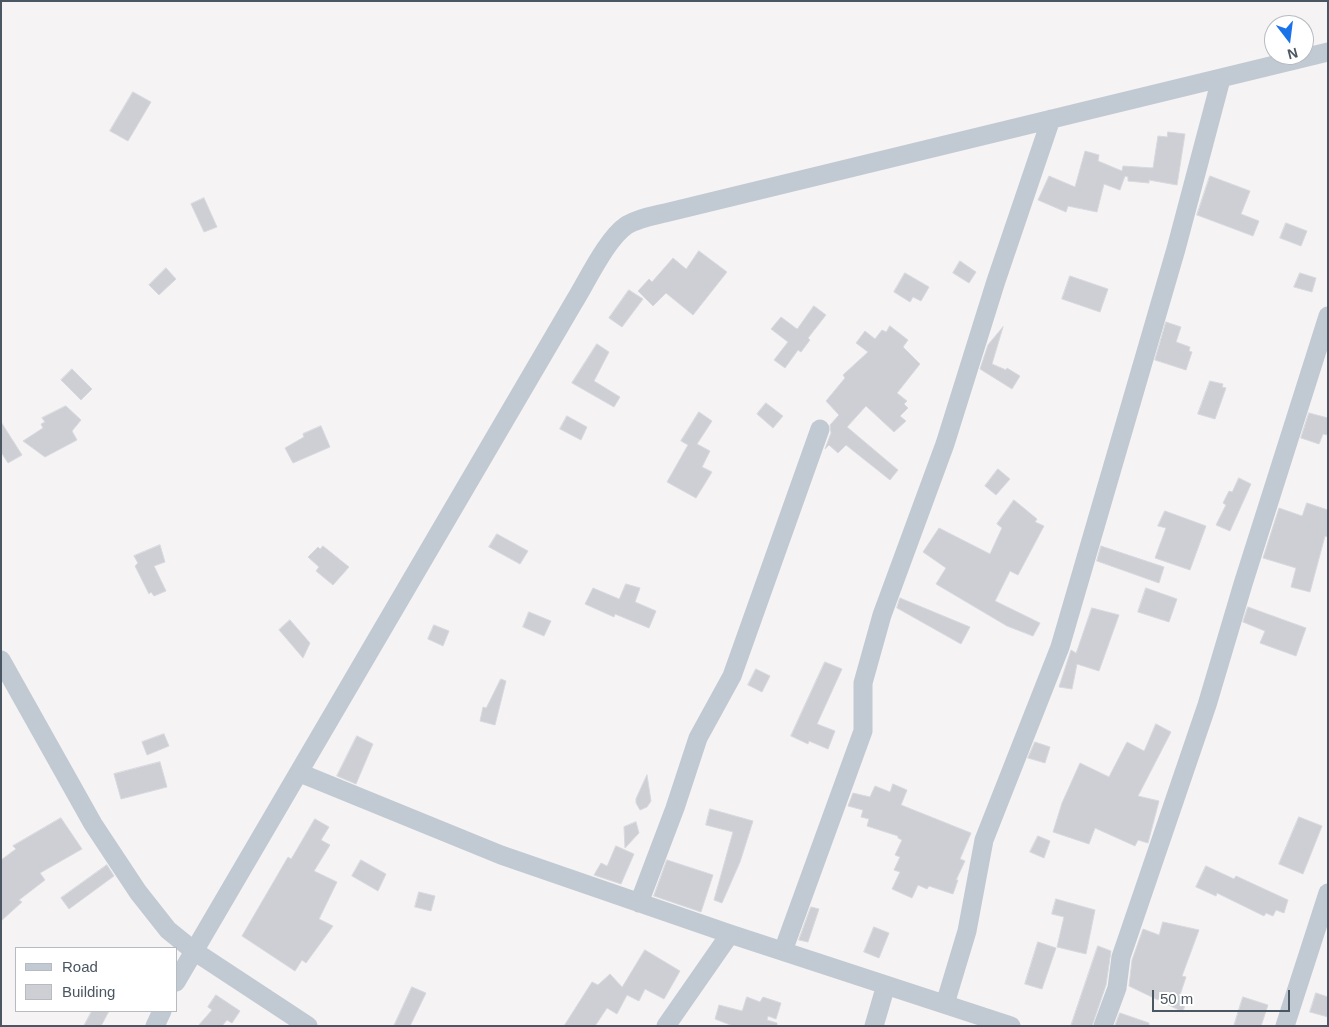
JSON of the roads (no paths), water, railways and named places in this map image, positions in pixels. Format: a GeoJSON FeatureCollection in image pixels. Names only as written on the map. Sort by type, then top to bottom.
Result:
{"type":"FeatureCollection","features":[{"type":"Feature","properties":{"kind":"street"},"geometry":{"type":"LineString","coordinates":[[178,979],[574,302],[622,229],[635,221],[650,216],[1328,52]]}},
{"type":"Feature","properties":{"kind":"street"},"geometry":{"type":"LineString","coordinates":[[945,1004],[967,931],[984,840],[996,803],[1060,647],[1176,249],[1221,79]]}},
{"type":"Feature","properties":{"kind":"street"},"geometry":{"type":"LineString","coordinates":[[783,951],[863,731],[863,683],[882,615],[945,444],[996,281],[1051,119]]}},
{"type":"Feature","properties":{"kind":"street"},"geometry":{"type":"LineString","coordinates":[[1103,1026],[1118,988],[1122,957],[1207,705],[1242,584],[1328,316]]}},
{"type":"Feature","properties":{"kind":"street"},"geometry":{"type":"LineString","coordinates":[[639,902],[675,808],[698,738],[732,676],[820,428]]}},
{"type":"Feature","properties":{"kind":"street"},"geometry":{"type":"LineString","coordinates":[[1,660],[93,824],[120,866],[168,930],[194,951],[308,1026]]}},
{"type":"Feature","properties":{"kind":"street"},"geometry":{"type":"LineString","coordinates":[[300,773],[501,854],[730,934],[1012,1026]]}},
{"type":"Feature","properties":{"kind":"street"},"geometry":{"type":"LineString","coordinates":[[1284,1026],[1328,893]]}},
{"type":"Feature","properties":{"kind":"street"},"geometry":{"type":"LineString","coordinates":[[666,1026],[730,934]]}},
{"type":"Feature","properties":{"kind":"street"},"geometry":{"type":"LineString","coordinates":[[874,1026],[886,985]]}},
{"type":"Feature","properties":{"kind":"street"},"geometry":{"type":"LineString","coordinates":[[155,1026],[162,1012]]}}]}
